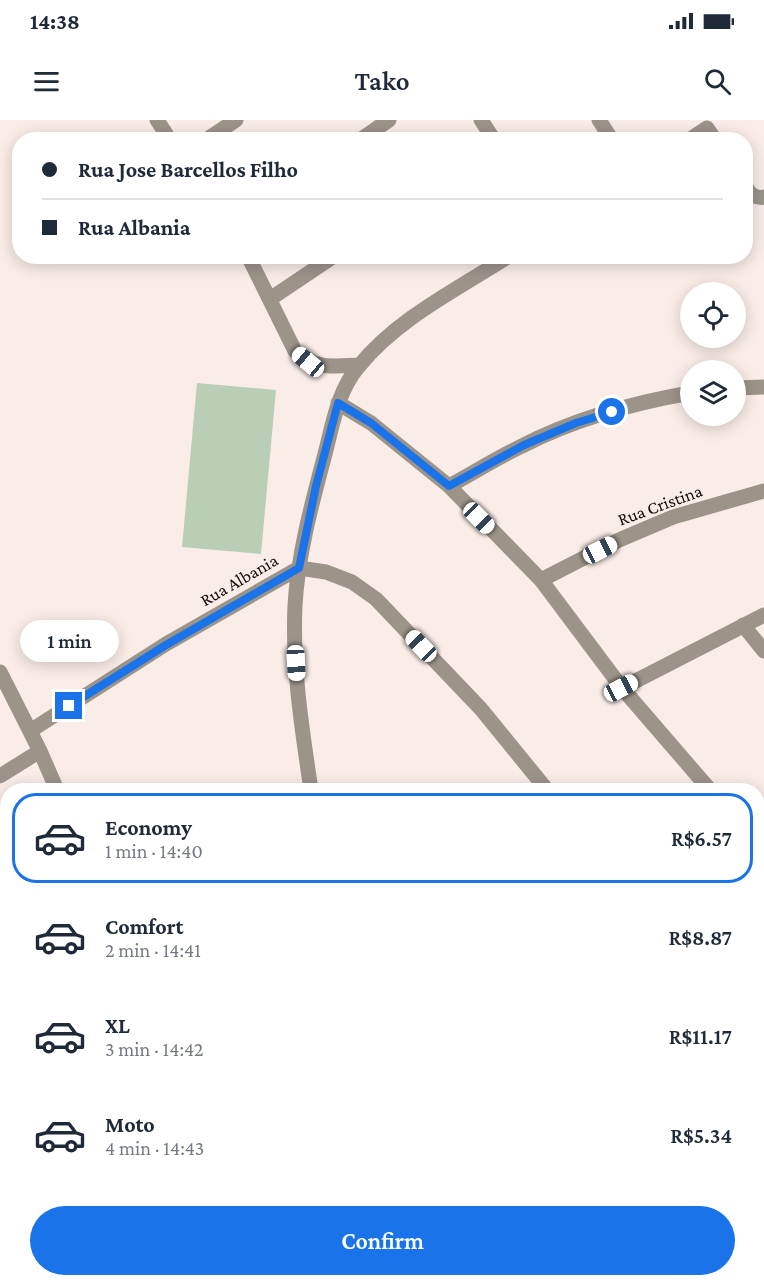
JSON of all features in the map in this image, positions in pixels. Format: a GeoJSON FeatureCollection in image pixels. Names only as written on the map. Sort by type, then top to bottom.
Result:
{"type":"FeatureCollection","features":[{"type":"Feature","properties":{"kind":"street"},"geometry":{"type":"LineString","coordinates":[[218,132],[236,120]]}},
{"type":"Feature","properties":{"kind":"street"},"geometry":{"type":"LineString","coordinates":[[372,132],[389,120]]}},
{"type":"Feature","properties":{"kind":"street"},"geometry":{"type":"LineString","coordinates":[[252,264],[270,298],[280,325],[295,351],[308,362],[321,366],[359,365]]}},
{"type":"Feature","properties":{"kind":"street"},"geometry":{"type":"LineString","coordinates":[[270,298],[322,264]]}},
{"type":"Feature","properties":{"kind":"street"},"geometry":{"type":"LineString","coordinates":[[310,783],[297,681],[295,605],[299,568],[316,486],[338,403],[359,365],[401,325],[496,264]]}},
{"type":"Feature","properties":{"kind":"street"},"geometry":{"type":"LineString","coordinates":[[746,388],[764,387]]}},
{"type":"Feature","properties":{"kind":"street"},"geometry":{"type":"LineString","coordinates":[[449,486],[524,445],[576,423],[649,400],[680,395]]}},
{"type":"Feature","properties":{"kind":"street"},"geometry":{"type":"LineString","coordinates":[[338,403],[371,423],[449,486],[541,580],[621,688],[704,783]]}},
{"type":"Feature","properties":{"kind":"street","name":"Rua Cristina"},"geometry":{"type":"LineString","coordinates":[[541,580],[619,540],[674,517],[764,492]]}},
{"type":"Feature","properties":{"kind":"street","name":"Rua Albania"},"geometry":{"type":"LineString","coordinates":[[30,731],[166,645],[299,568],[327,572],[352,582],[376,599],[481,709],[541,783]]}},
{"type":"Feature","properties":{"kind":"street"},"geometry":{"type":"LineString","coordinates":[[621,688],[764,615]]}},
{"type":"Feature","properties":{"kind":"street"},"geometry":{"type":"LineString","coordinates":[[743,625],[764,651]]}},
{"type":"Feature","properties":{"kind":"street"},"geometry":{"type":"LineString","coordinates":[[0,672],[54,783]]}},
{"type":"Feature","properties":{"kind":"street"},"geometry":{"type":"LineString","coordinates":[[0,776],[40,751]]}},
{"type":"Feature","properties":{"kind":"green space"},"geometry":{"type":"Polygon","coordinates":[[[197,383],[276,390],[261,554],[182,547],[197,383]]]}},
{"type":"Feature","properties":{"kind":"route"},"geometry":{"type":"LineString","coordinates":[[69,706],[166,645],[299,568],[316,486],[338,403],[371,423],[449,486],[524,445],[576,423],[612,412]]}}]}
